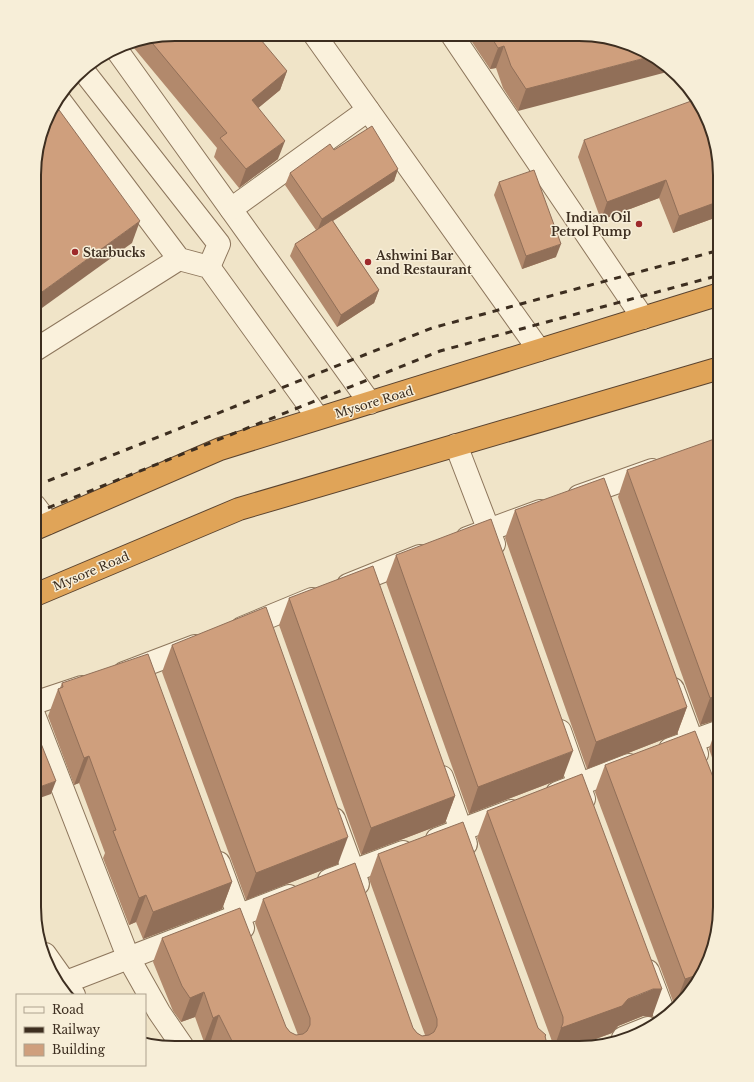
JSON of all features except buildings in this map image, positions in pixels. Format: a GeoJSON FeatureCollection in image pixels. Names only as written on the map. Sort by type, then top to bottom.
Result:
{"type":"FeatureCollection","features":[{"type":"Feature","properties":{"kind":"highway","name":"Mysore Road"},"geometry":{"type":"LineString","coordinates":[[41,526],[220,449],[713,296]]}},
{"type":"Feature","properties":{"kind":"highway","name":"Mysore Road"},"geometry":{"type":"LineString","coordinates":[[41,592],[239,509],[713,370]]}},
{"type":"Feature","properties":{"kind":"street"},"geometry":{"type":"LineString","coordinates":[[319,41],[539,350]]}},
{"type":"Feature","properties":{"kind":"street"},"geometry":{"type":"LineString","coordinates":[[456,41],[642,318]]}},
{"type":"Feature","properties":{"kind":"street"},"geometry":{"type":"LineString","coordinates":[[119,54],[370,403]]}},
{"type":"Feature","properties":{"kind":"street"},"geometry":{"type":"LineString","coordinates":[[86,75],[219,244],[209,267]]}},
{"type":"Feature","properties":{"kind":"street"},"geometry":{"type":"LineString","coordinates":[[62,104],[179,259],[209,267],[318,418]]}},
{"type":"Feature","properties":{"kind":"street"},"geometry":{"type":"LineString","coordinates":[[231,209],[368,110]]}},
{"type":"Feature","properties":{"kind":"street"},"geometry":{"type":"LineString","coordinates":[[41,346],[179,259]]}},
{"type":"Feature","properties":{"kind":"street"},"geometry":{"type":"LineString","coordinates":[[456,445],[500,560]]}},
{"type":"Feature","properties":{"kind":"street"},"geometry":{"type":"LineString","coordinates":[[41,701],[149,673],[216,638],[370,575],[560,503],[674,463]]}},
{"type":"Feature","properties":{"kind":"street"},"geometry":{"type":"LineString","coordinates":[[601,488],[609,511]]}},
{"type":"Feature","properties":{"kind":"street"},"geometry":{"type":"LineString","coordinates":[[370,575],[378,598]]}},
{"type":"Feature","properties":{"kind":"street"},"geometry":{"type":"LineString","coordinates":[[264,619],[272,642]]}},
{"type":"Feature","properties":{"kind":"street"},"geometry":{"type":"LineString","coordinates":[[665,667],[704,776]]}},
{"type":"Feature","properties":{"kind":"street"},"geometry":{"type":"LineString","coordinates":[[552,710],[590,814]]}},
{"type":"Feature","properties":{"kind":"street"},"geometry":{"type":"LineString","coordinates":[[41,733],[128,957],[159,1012],[179,1041]]}},
{"type":"Feature","properties":{"kind":"street"},"geometry":{"type":"LineString","coordinates":[[68,987],[128,957],[713,733]]}},
{"type":"Feature","properties":{"kind":"street"},"geometry":{"type":"LineString","coordinates":[[434,755],[474,866]]}},
{"type":"Feature","properties":{"kind":"street"},"geometry":{"type":"LineString","coordinates":[[327,797],[363,900]]}},
{"type":"Feature","properties":{"kind":"street"},"geometry":{"type":"LineString","coordinates":[[211,842],[249,945]]}},
{"type":"Feature","properties":{"kind":"street"},"geometry":{"type":"LineString","coordinates":[[642,954],[663,1011]]}},
{"type":"Feature","properties":{"kind":"railway"},"geometry":{"type":"LineString","coordinates":[[41,484],[432,328],[713,252]]}},
{"type":"Feature","properties":{"kind":"railway"},"geometry":{"type":"LineString","coordinates":[[41,511],[440,351],[713,277]]}},
{"type":"Feature","properties":{"kind":"place","name":"Indian Oil Petrol Pump"},"geometry":{"type":"Point","coordinates":[639,224]}},
{"type":"Feature","properties":{"kind":"place","name":"Starbucks"},"geometry":{"type":"Point","coordinates":[75,252]}},
{"type":"Feature","properties":{"kind":"place","name":"Ashwini Bar and Restaurant"},"geometry":{"type":"Point","coordinates":[368,262]}}]}
